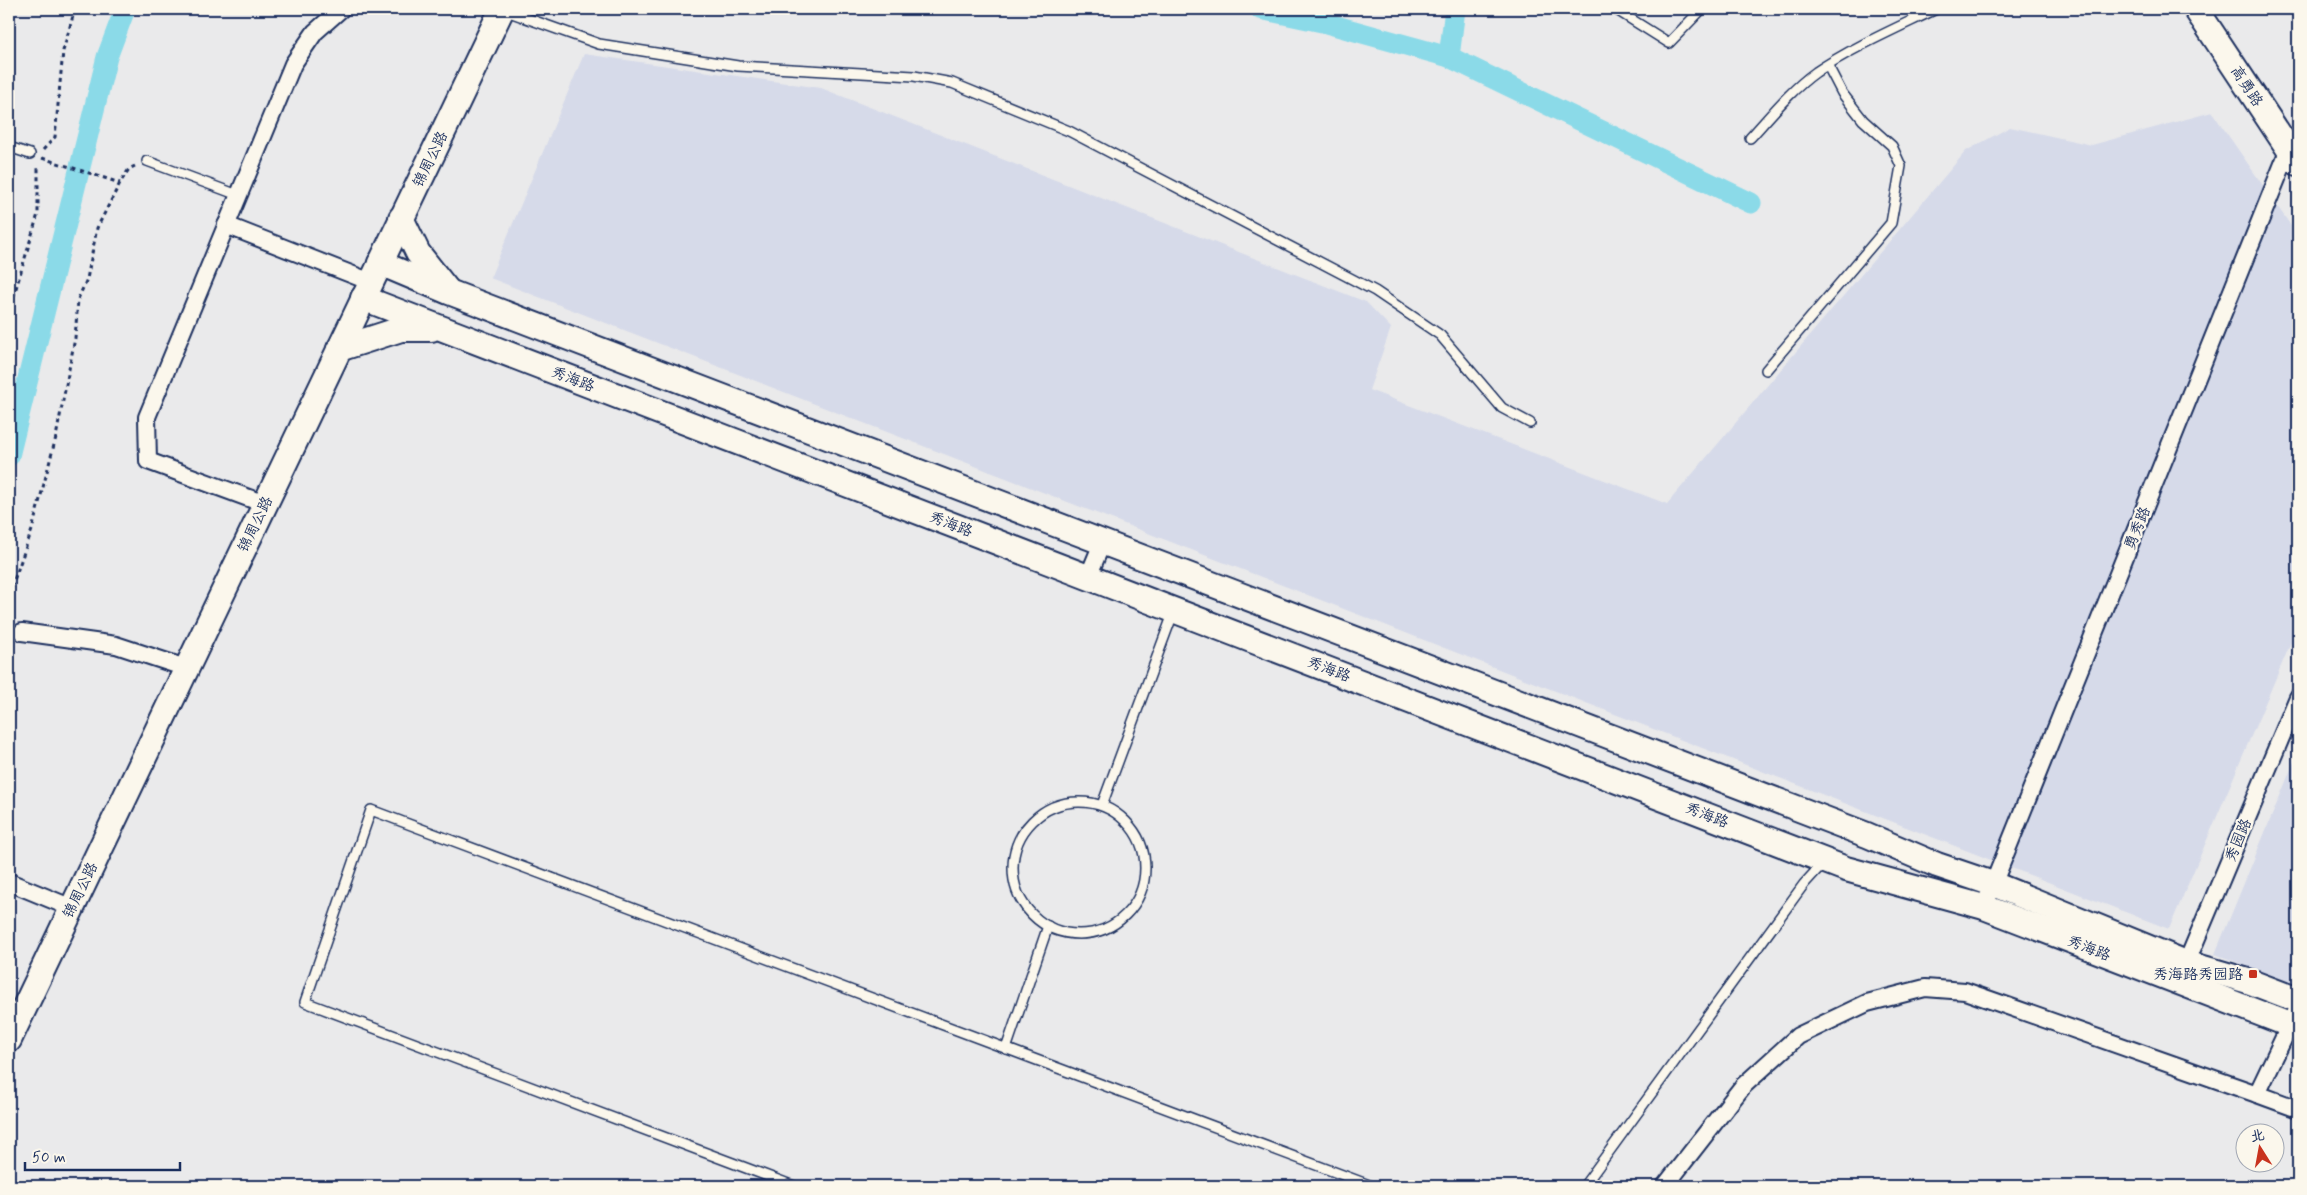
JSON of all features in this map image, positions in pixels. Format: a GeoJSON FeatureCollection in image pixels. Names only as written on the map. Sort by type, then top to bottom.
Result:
{"type":"FeatureCollection","features":[{"type":"Feature","properties":{"kind":"main road","name":"锦周公路"},"geometry":{"type":"LineString","coordinates":[[9,1040],[501,9]]}},
{"type":"Feature","properties":{"kind":"main road","name":"高勇路"},"geometry":{"type":"LineString","coordinates":[[2203,10],[2294,156]]}},
{"type":"Feature","properties":{"kind":"main road"},"geometry":{"type":"LineString","coordinates":[[401,218],[418,253],[449,292]]}},
{"type":"Feature","properties":{"kind":"main road","name":"秀海路"},"geometry":{"type":"LineString","coordinates":[[372,281],[449,292],[1858,831],[1937,865],[1993,884],[2182,973],[2296,1021]]}},
{"type":"Feature","properties":{"kind":"main road","name":"秀海路"},"geometry":{"type":"LineString","coordinates":[[372,281],[444,329],[1846,869],[1984,907],[2182,973],[2248,981],[2298,1000]]}},
{"type":"Feature","properties":{"kind":"main road"},"geometry":{"type":"LineString","coordinates":[[339,350],[401,329],[444,329]]}},
{"type":"Feature","properties":{"kind":"street"},"geometry":{"type":"LineString","coordinates":[[265,504],[148,461],[147,416],[293,64],[315,32],[341,9]]}},
{"type":"Feature","properties":{"kind":"street","name":"勇秀路"},"geometry":{"type":"LineString","coordinates":[[1984,907],[2294,156]]}},
{"type":"Feature","properties":{"kind":"street"},"geometry":{"type":"LineString","coordinates":[[226,225],[372,281]]}},
{"type":"Feature","properties":{"kind":"street"},"geometry":{"type":"LineString","coordinates":[[1088,577],[1103,541]]}},
{"type":"Feature","properties":{"kind":"street"},"geometry":{"type":"LineString","coordinates":[[22,632],[116,645],[186,668]]}},
{"type":"Feature","properties":{"kind":"street","name":"秀园路"},"geometry":{"type":"LineString","coordinates":[[2182,973],[2298,697]]}},
{"type":"Feature","properties":{"kind":"street"},"geometry":{"type":"LineString","coordinates":[[9,882],[72,908]]}},
{"type":"Feature","properties":{"kind":"street"},"geometry":{"type":"LineString","coordinates":[[1665,1186],[1742,1086],[1798,1036],[1866,1003],[1925,988],[1966,991],[2298,1109]]}},
{"type":"Feature","properties":{"kind":"street"},"geometry":{"type":"LineString","coordinates":[[2257,1094],[2296,1021]]}},
{"type":"Feature","properties":{"kind":"lane"},"geometry":{"type":"LineString","coordinates":[[501,9],[599,44],[738,66],[914,76],[952,83],[1069,130],[1375,291],[1440,335],[1502,408],[1530,423]]}},
{"type":"Feature","properties":{"kind":"lane"},"geometry":{"type":"LineString","coordinates":[[1615,9],[1669,43],[1702,9]]}},
{"type":"Feature","properties":{"kind":"lane"},"geometry":{"type":"LineString","coordinates":[[1750,138],[1789,96],[1816,72],[1936,9]]}},
{"type":"Feature","properties":{"kind":"lane"},"geometry":{"type":"LineString","coordinates":[[1766,370],[1891,223],[1902,166],[1892,146],[1863,120],[1842,93],[1828,66]]}},
{"type":"Feature","properties":{"kind":"lane"},"geometry":{"type":"LineString","coordinates":[[9,147],[34,155]]}},
{"type":"Feature","properties":{"kind":"lane"},"geometry":{"type":"LineString","coordinates":[[147,162],[238,195]]}},
{"type":"Feature","properties":{"kind":"lane"},"geometry":{"type":"LineString","coordinates":[[1102,805],[1174,610]]}},
{"type":"Feature","properties":{"kind":"lane"},"geometry":{"type":"LineString","coordinates":[[1080,801],[1102,805],[1120,815],[1135,831],[1144,851],[1146,873],[1140,893],[1129,912],[1112,925],[1091,933],[1069,933],[1048,926],[1031,912],[1019,894],[1013,873],[1015,851],[1024,831],[1039,815],[1059,804],[1080,801]]}},
{"type":"Feature","properties":{"kind":"lane"},"geometry":{"type":"LineString","coordinates":[[794,1186],[305,1002],[371,810],[1372,1186]]}},
{"type":"Feature","properties":{"kind":"lane"},"geometry":{"type":"LineString","coordinates":[[1584,1186],[1798,892],[1825,861]]}},
{"type":"Feature","properties":{"kind":"lane"},"geometry":{"type":"LineString","coordinates":[[1006,1049],[1048,926]]}},
{"type":"Feature","properties":{"kind":"path"},"geometry":{"type":"LineString","coordinates":[[34,155],[120,183]]}},
{"type":"Feature","properties":{"kind":"path"},"geometry":{"type":"LineString","coordinates":[[9,594],[32,530],[56,438],[75,338],[78,299],[87,278],[97,228],[129,169],[147,162]]}},
{"type":"Feature","properties":{"kind":"shaded area"},"geometry":{"type":"Polygon","coordinates":[[[584,54],[821,88],[1366,302],[1391,328],[1369,390],[1667,504],[1966,151],[2010,127],[2092,145],[2212,112],[2298,236],[2298,626],[2169,929],[490,278],[584,54]]]}},
{"type":"Feature","properties":{"kind":"shaded area"},"geometry":{"type":"Polygon","coordinates":[[[2298,752],[2298,985],[2215,954],[2298,752]]]}},
{"type":"Feature","properties":{"kind":"waterway"},"geometry":{"type":"LineString","coordinates":[[9,456],[107,57],[125,9]]}},
{"type":"Feature","properties":{"kind":"waterway"},"geometry":{"type":"LineString","coordinates":[[1260,9],[1322,22],[1449,57],[1751,203]]}},
{"type":"Feature","properties":{"kind":"waterway"},"geometry":{"type":"LineString","coordinates":[[1449,57],[1455,9]]}},
{"type":"Feature","properties":{"kind":"place","name":"秀海路秀园路"},"geometry":{"type":"Point","coordinates":[2253,974]}}]}
